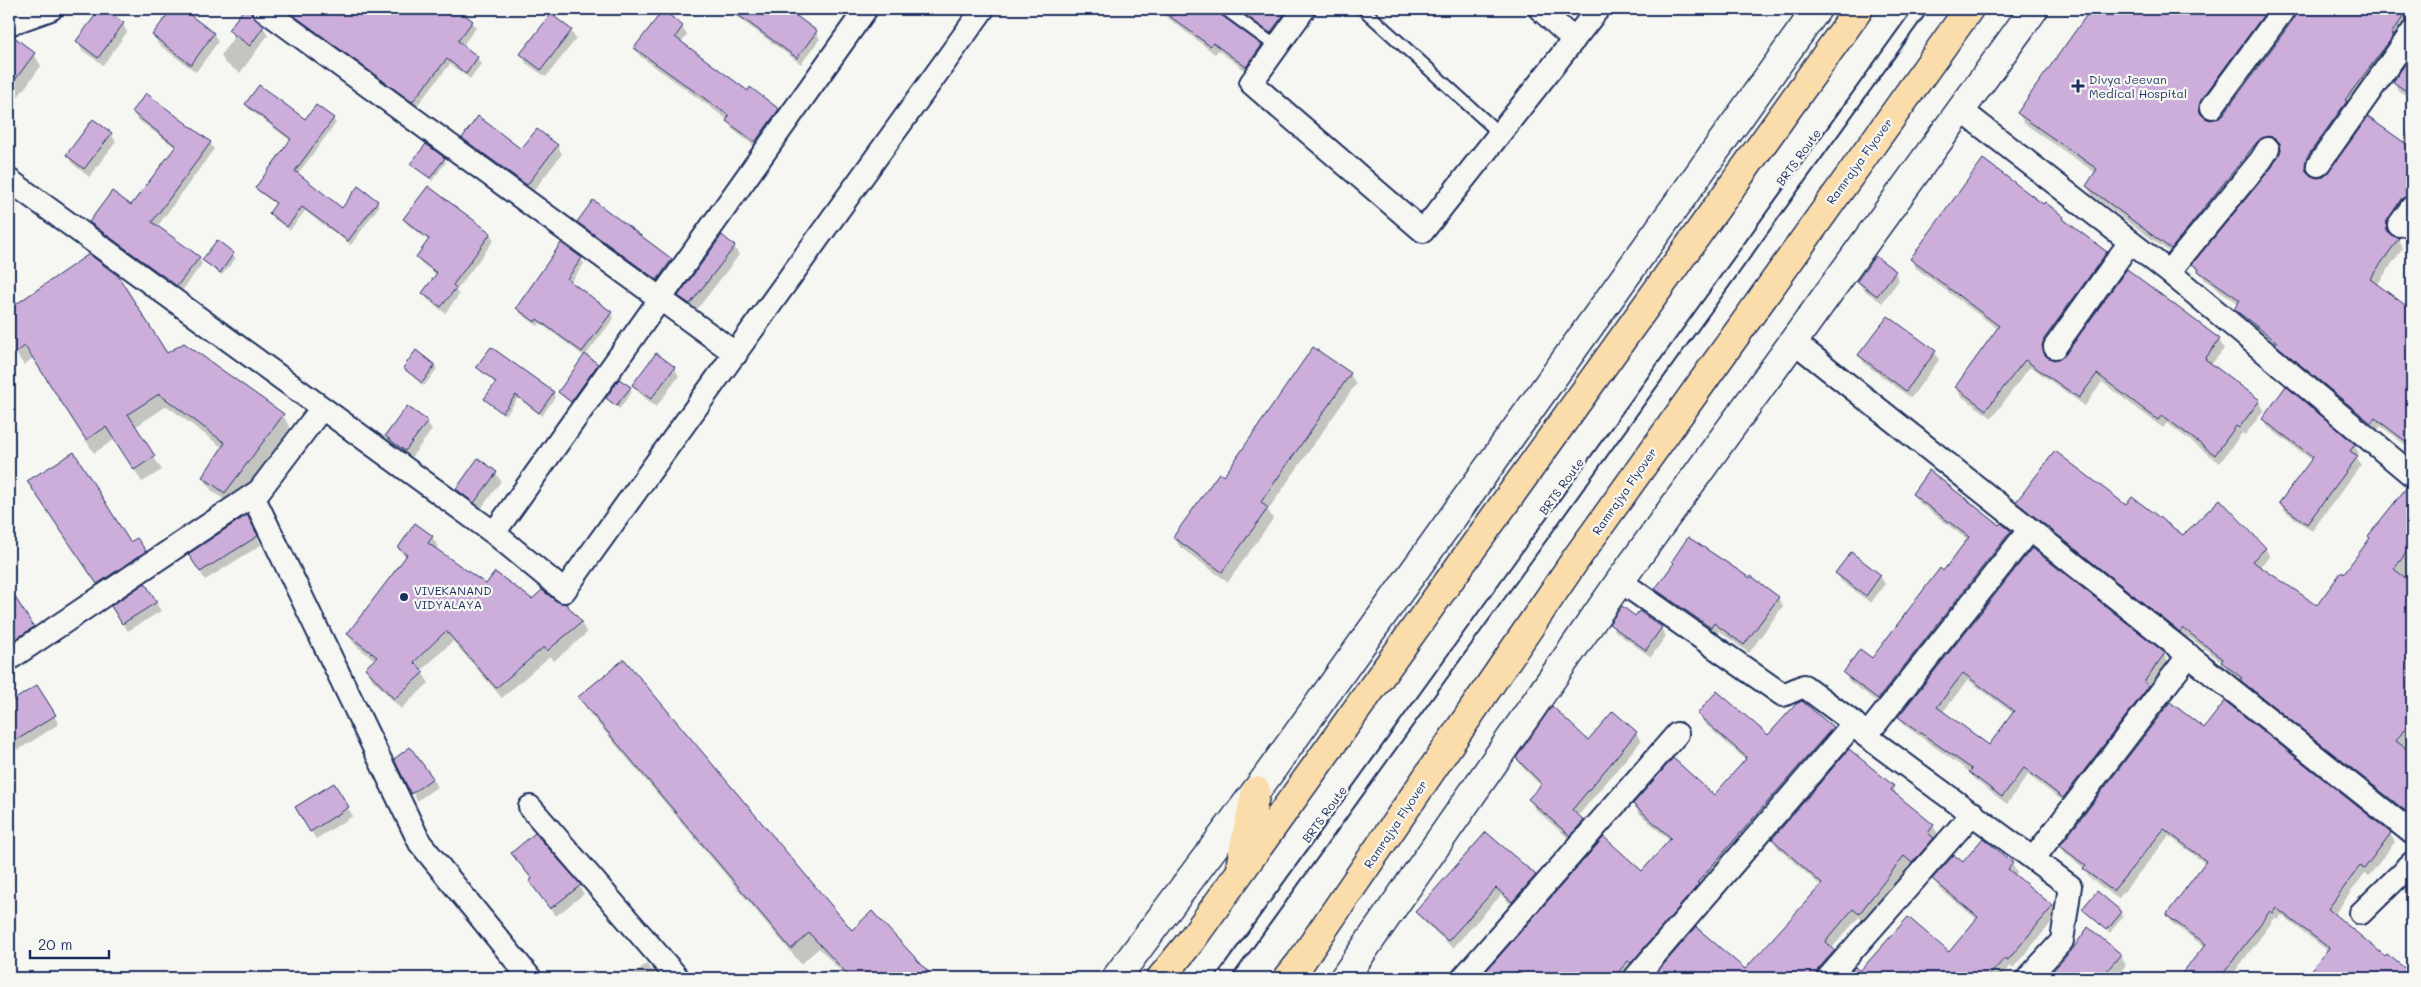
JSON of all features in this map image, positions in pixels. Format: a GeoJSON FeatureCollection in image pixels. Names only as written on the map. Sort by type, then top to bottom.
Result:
{"type":"FeatureCollection","features":[{"type":"Feature","properties":{"kind":"main road"},"geometry":{"type":"LineString","coordinates":[[1161,978],[1238,874],[1859,9]]}},
{"type":"Feature","properties":{"kind":"main road","name":"Ramrajya Flyover"},"geometry":{"type":"LineString","coordinates":[[1288,978],[1578,556],[1968,9]]}},
{"type":"Feature","properties":{"kind":"main road"},"geometry":{"type":"LineString","coordinates":[[1238,874],[1256,791]]}},
{"type":"Feature","properties":{"kind":"street"},"geometry":{"type":"LineString","coordinates":[[9,24],[51,9]]}},
{"type":"Feature","properties":{"kind":"street"},"geometry":{"type":"LineString","coordinates":[[263,9],[661,297],[736,354]]}},
{"type":"Feature","properties":{"kind":"street"},"geometry":{"type":"LineString","coordinates":[[494,533],[866,9]]}},
{"type":"Feature","properties":{"kind":"street"},"geometry":{"type":"LineString","coordinates":[[9,180],[494,533],[564,591],[983,9]]}},
{"type":"Feature","properties":{"kind":"street"},"geometry":{"type":"LineString","coordinates":[[1304,9],[1251,83],[1423,231],[1598,9]]}},
{"type":"Feature","properties":{"kind":"street"},"geometry":{"type":"LineString","coordinates":[[1540,9],[1574,40]]}},
{"type":"Feature","properties":{"kind":"street"},"geometry":{"type":"LineString","coordinates":[[1116,978],[1256,791],[1817,9]]}},
{"type":"Feature","properties":{"kind":"street"},"geometry":{"type":"LineString","coordinates":[[1344,978],[1620,581],[2034,9]]}},
{"type":"Feature","properties":{"kind":"street"},"geometry":{"type":"LineString","coordinates":[[2212,107],[2284,9]]}},
{"type":"Feature","properties":{"kind":"street"},"geometry":{"type":"LineString","coordinates":[[2318,165],[2412,32]]}},
{"type":"Feature","properties":{"kind":"street"},"geometry":{"type":"LineString","coordinates":[[1961,110],[2169,272],[2412,475]]}},
{"type":"Feature","properties":{"kind":"street"},"geometry":{"type":"LineString","coordinates":[[2169,272],[2268,149]]}},
{"type":"Feature","properties":{"kind":"street"},"geometry":{"type":"LineString","coordinates":[[2399,225],[2412,207]]}},
{"type":"Feature","properties":{"kind":"street"},"geometry":{"type":"LineString","coordinates":[[2055,346],[2130,242]]}},
{"type":"Feature","properties":{"kind":"street"},"geometry":{"type":"LineString","coordinates":[[1794,341],[2412,833]]}},
{"type":"Feature","properties":{"kind":"street"},"geometry":{"type":"LineString","coordinates":[[9,659],[253,496],[259,491],[322,408]]}},
{"type":"Feature","properties":{"kind":"street"},"geometry":{"type":"LineString","coordinates":[[253,496],[420,843],[530,978]]}},
{"type":"Feature","properties":{"kind":"street"},"geometry":{"type":"LineString","coordinates":[[1635,978],[1860,730],[2030,529]]}},
{"type":"Feature","properties":{"kind":"street"},"geometry":{"type":"LineString","coordinates":[[1620,581],[1783,695],[1804,686],[1860,730],[2070,886],[2062,941],[2028,978]]}},
{"type":"Feature","properties":{"kind":"street"},"geometry":{"type":"LineString","coordinates":[[2034,858],[2189,655]]}},
{"type":"Feature","properties":{"kind":"street"},"geometry":{"type":"LineString","coordinates":[[1463,978],[1677,734]]}},
{"type":"Feature","properties":{"kind":"street"},"geometry":{"type":"LineString","coordinates":[[530,807],[678,978]]}},
{"type":"Feature","properties":{"kind":"street"},"geometry":{"type":"LineString","coordinates":[[1828,978],[1973,813]]}},
{"type":"Feature","properties":{"kind":"street"},"geometry":{"type":"LineString","coordinates":[[2360,913],[2412,863]]}},
{"type":"Feature","properties":{"kind":"lane"},"geometry":{"type":"LineString","coordinates":[[1224,9],[1277,47]]}},
{"type":"Feature","properties":{"kind":"lane"},"geometry":{"type":"LineString","coordinates":[[1363,9],[1500,134]]}},
{"type":"Feature","properties":{"kind":"lane","name":"BRTS Route"},"geometry":{"type":"LineString","coordinates":[[1223,978],[1921,9]]}},
{"type":"Feature","properties":{"kind":"building"},"geometry":{"type":"Polygon","coordinates":[[[100,9],[104,9],[124,23],[98,58],[76,41],[100,9]]]}},
{"type":"Feature","properties":{"kind":"building"},"geometry":{"type":"Polygon","coordinates":[[[172,9],[182,9],[214,33],[191,65],[152,35],[172,9]]]}},
{"type":"Feature","properties":{"kind":"building"},"geometry":{"type":"Polygon","coordinates":[[[244,9],[250,9],[255,19],[264,26],[250,46],[228,30],[244,9]]]}},
{"type":"Feature","properties":{"kind":"building"},"geometry":{"type":"Polygon","coordinates":[[[285,9],[457,9],[473,21],[458,41],[478,57],[466,74],[447,59],[412,102],[285,9]]]}},
{"type":"Feature","properties":{"kind":"building"},"geometry":{"type":"Polygon","coordinates":[[[730,9],[787,9],[817,31],[797,58],[730,9]]]}},
{"type":"Feature","properties":{"kind":"building"},"geometry":{"type":"Polygon","coordinates":[[[1160,9],[1218,9],[1221,15],[1262,45],[1246,67],[1213,43],[1210,46],[1160,9]]]}},
{"type":"Feature","properties":{"kind":"building"},"geometry":{"type":"Polygon","coordinates":[[[1237,9],[1288,9],[1270,33],[1237,9]]]}},
{"type":"Feature","properties":{"kind":"building"},"geometry":{"type":"Polygon","coordinates":[[[2091,9],[2268,9],[2201,100],[2199,106],[2200,113],[2205,118],[2211,120],[2223,115],[2295,17],[2297,9],[2409,9],[2391,34],[2394,35],[2345,100],[2347,101],[2307,157],[2305,164],[2306,171],[2311,176],[2317,178],[2324,177],[2368,117],[2412,148],[2412,194],[2401,199],[2386,223],[2387,230],[2391,235],[2399,238],[2370,279],[2412,310],[2412,446],[2375,418],[2371,423],[2275,344],[2277,342],[2234,309],[2240,300],[2198,271],[2199,269],[2192,264],[2272,167],[2281,150],[2280,143],[2275,138],[2268,136],[2257,142],[2171,249],[2086,186],[2097,169],[2017,113],[2091,9]]]}},
{"type":"Feature","properties":{"kind":"building"},"geometry":{"type":"Polygon","coordinates":[[[663,10],[683,26],[675,37],[748,91],[750,87],[779,109],[755,142],[726,121],[729,116],[634,48],[663,10]]]}},
{"type":"Feature","properties":{"kind":"building"},"geometry":{"type":"Polygon","coordinates":[[[551,14],[572,30],[541,70],[520,54],[551,14]]]}},
{"type":"Feature","properties":{"kind":"building"},"geometry":{"type":"Polygon","coordinates":[[[13,36],[35,53],[9,88],[9,37],[13,36]]]}},
{"type":"Feature","properties":{"kind":"building"},"geometry":{"type":"Polygon","coordinates":[[[2412,54],[2412,95],[2393,82],[2412,54]]]}},
{"type":"Feature","properties":{"kind":"building"},"geometry":{"type":"Polygon","coordinates":[[[259,85],[305,119],[316,105],[334,118],[295,171],[342,208],[358,186],[378,201],[348,241],[302,207],[287,227],[269,213],[276,203],[255,188],[291,139],[245,104],[259,85]]]}},
{"type":"Feature","properties":{"kind":"building"},"geometry":{"type":"Polygon","coordinates":[[[146,93],[211,142],[152,222],[200,257],[177,286],[89,222],[112,191],[131,205],[176,146],[132,112],[146,93]]]}},
{"type":"Feature","properties":{"kind":"building"},"geometry":{"type":"Polygon","coordinates":[[[478,116],[521,149],[537,129],[558,145],[527,185],[462,138],[478,116]]]}},
{"type":"Feature","properties":{"kind":"building"},"geometry":{"type":"Polygon","coordinates":[[[93,119],[112,133],[84,169],[66,155],[93,119]]]}},
{"type":"Feature","properties":{"kind":"building"},"geometry":{"type":"Polygon","coordinates":[[[426,144],[445,158],[430,178],[410,164],[426,144]]]}},
{"type":"Feature","properties":{"kind":"building"},"geometry":{"type":"Polygon","coordinates":[[[1983,159],[2043,204],[2045,202],[2064,217],[2063,219],[2107,252],[2044,339],[2042,346],[2047,357],[2054,360],[2065,355],[2127,269],[2220,339],[2205,359],[2260,400],[2239,428],[2236,426],[2215,455],[2162,415],[2158,420],[2097,374],[2079,398],[2025,360],[1986,410],[1955,387],[1999,326],[1910,259],[1983,159]]]}},
{"type":"Feature","properties":{"kind":"building"},"geometry":{"type":"Polygon","coordinates":[[[428,186],[491,233],[453,285],[456,288],[441,307],[422,293],[437,273],[416,257],[429,239],[403,219],[428,186]]]}},
{"type":"Feature","properties":{"kind":"building"},"geometry":{"type":"Polygon","coordinates":[[[593,200],[672,259],[657,280],[577,222],[593,200]]]}},
{"type":"Feature","properties":{"kind":"building"},"geometry":{"type":"Polygon","coordinates":[[[722,235],[735,246],[690,304],[678,296],[722,235]]]}},
{"type":"Feature","properties":{"kind":"building"},"geometry":{"type":"Polygon","coordinates":[[[217,240],[234,253],[220,273],[202,260],[217,240]]]}},
{"type":"Feature","properties":{"kind":"building"},"geometry":{"type":"Polygon","coordinates":[[[561,243],[582,258],[567,279],[612,312],[582,352],[537,319],[535,322],[516,308],[561,243]]]}},
{"type":"Feature","properties":{"kind":"building"},"geometry":{"type":"Polygon","coordinates":[[[89,254],[118,276],[167,353],[184,343],[284,414],[225,493],[202,477],[225,443],[159,394],[128,414],[155,456],[134,470],[106,427],[86,440],[25,346],[9,357],[9,309],[89,254]]]}},
{"type":"Feature","properties":{"kind":"building"},"geometry":{"type":"Polygon","coordinates":[[[1875,256],[1896,271],[1877,296],[1857,281],[1875,256]]]}},
{"type":"Feature","properties":{"kind":"building"},"geometry":{"type":"Polygon","coordinates":[[[1888,316],[1936,351],[1906,391],[1858,355],[1888,316]]]}},
{"type":"Feature","properties":{"kind":"building"},"geometry":{"type":"Polygon","coordinates":[[[491,347],[554,392],[539,413],[516,395],[502,413],[484,399],[496,382],[476,367],[491,347]]]}},
{"type":"Feature","properties":{"kind":"building"},"geometry":{"type":"Polygon","coordinates":[[[1313,347],[1351,373],[1261,502],[1268,508],[1222,572],[1173,537],[1219,473],[1224,476],[1313,347]]]}},
{"type":"Feature","properties":{"kind":"building"},"geometry":{"type":"Polygon","coordinates":[[[416,350],[435,365],[422,383],[403,368],[416,350]]]}},
{"type":"Feature","properties":{"kind":"building"},"geometry":{"type":"Polygon","coordinates":[[[656,353],[675,367],[651,399],[632,385],[656,353]]]}},
{"type":"Feature","properties":{"kind":"building"},"geometry":{"type":"Polygon","coordinates":[[[585,354],[598,364],[571,402],[558,392],[585,354]]]}},
{"type":"Feature","properties":{"kind":"building"},"geometry":{"type":"Polygon","coordinates":[[[619,379],[631,387],[616,406],[606,398],[619,379]]]}},
{"type":"Feature","properties":{"kind":"building"},"geometry":{"type":"Polygon","coordinates":[[[2286,386],[2355,444],[2350,451],[2358,456],[2307,524],[2279,503],[2313,457],[2262,419],[2286,386]]]}},
{"type":"Feature","properties":{"kind":"building"},"geometry":{"type":"Polygon","coordinates":[[[407,406],[428,421],[405,451],[385,436],[407,406]]]}},
{"type":"Feature","properties":{"kind":"building"},"geometry":{"type":"Polygon","coordinates":[[[2055,451],[2126,505],[2132,497],[2183,535],[2220,499],[2266,548],[2252,561],[2317,605],[2342,571],[2344,573],[2370,538],[2368,536],[2407,487],[2412,488],[2412,545],[2394,569],[2412,583],[2412,719],[2396,741],[2412,753],[2412,804],[2407,812],[2240,680],[2242,678],[2221,662],[2223,659],[2183,628],[2180,632],[2016,502],[2055,451]]]}},
{"type":"Feature","properties":{"kind":"building"},"geometry":{"type":"Polygon","coordinates":[[[74,452],[130,542],[137,538],[146,551],[97,584],[27,481],[74,452]]]}},
{"type":"Feature","properties":{"kind":"building"},"geometry":{"type":"Polygon","coordinates":[[[478,458],[497,472],[474,503],[456,489],[478,458]]]}},
{"type":"Feature","properties":{"kind":"building"},"geometry":{"type":"Polygon","coordinates":[[[1929,470],[1999,525],[2001,523],[2011,531],[1878,699],[1843,673],[1860,649],[1872,658],[1940,568],[1943,571],[1969,537],[1912,494],[1929,470]]]}},
{"type":"Feature","properties":{"kind":"building"},"geometry":{"type":"Polygon","coordinates":[[[247,515],[258,536],[200,572],[188,554],[247,515]]]}},
{"type":"Feature","properties":{"kind":"building"},"geometry":{"type":"Polygon","coordinates":[[[415,523],[433,536],[428,543],[486,584],[495,572],[532,599],[542,590],[556,601],[566,604],[582,622],[547,651],[544,647],[496,688],[446,631],[414,662],[424,672],[394,699],[365,668],[377,657],[347,634],[407,555],[398,548],[415,523]]]}},
{"type":"Feature","properties":{"kind":"building"},"geometry":{"type":"Polygon","coordinates":[[[1688,537],[1750,578],[1751,576],[1779,597],[1744,645],[1714,623],[1711,628],[1655,589],[1674,563],[1672,561],[1688,537]]]}},
{"type":"Feature","properties":{"kind":"building"},"geometry":{"type":"Polygon","coordinates":[[[2032,548],[2165,653],[2144,682],[2149,686],[2063,798],[2024,768],[2002,797],[1969,772],[1972,769],[1898,717],[2032,548]],[[1963,673],[1937,707],[1989,745],[2014,711],[1963,673]]]}},
{"type":"Feature","properties":{"kind":"building"},"geometry":{"type":"Polygon","coordinates":[[[1851,552],[1881,575],[1866,596],[1835,573],[1851,552]]]}},
{"type":"Feature","properties":{"kind":"building"},"geometry":{"type":"Polygon","coordinates":[[[145,583],[157,602],[122,624],[111,606],[145,583]]]}},
{"type":"Feature","properties":{"kind":"building"},"geometry":{"type":"Polygon","coordinates":[[[9,588],[34,627],[9,643],[9,588]]]}},
{"type":"Feature","properties":{"kind":"building"},"geometry":{"type":"Polygon","coordinates":[[[1622,606],[1635,616],[1639,611],[1662,627],[1646,650],[1609,624],[1622,606]]]}},
{"type":"Feature","properties":{"kind":"building"},"geometry":{"type":"Polygon","coordinates":[[[624,659],[852,930],[872,911],[934,978],[851,978],[809,933],[791,949],[578,697],[624,659]]]}},
{"type":"Feature","properties":{"kind":"building"},"geometry":{"type":"Polygon","coordinates":[[[37,685],[56,715],[9,745],[9,703],[37,685]]]}},
{"type":"Feature","properties":{"kind":"building"},"geometry":{"type":"Polygon","coordinates":[[[1717,691],[1768,735],[1796,704],[1802,701],[1833,727],[1697,883],[1699,884],[1631,963],[1628,961],[1613,978],[1480,978],[1604,837],[1642,871],[1671,838],[1633,804],[1673,758],[1714,795],[1745,760],[1746,757],[1697,714],[1717,691]]]}},
{"type":"Feature","properties":{"kind":"building"},"geometry":{"type":"Polygon","coordinates":[[[2225,701],[2391,833],[2364,869],[2360,866],[2328,909],[2385,956],[2387,954],[2412,974],[2412,978],[2304,978],[2329,948],[2276,908],[2273,913],[2270,911],[2220,978],[2178,978],[2206,944],[2166,915],[2206,861],[2164,829],[2113,891],[2083,869],[2086,866],[2060,846],[2170,702],[2204,728],[2225,701]]]}},
{"type":"Feature","properties":{"kind":"building"},"geometry":{"type":"Polygon","coordinates":[[[1552,706],[1588,740],[1613,711],[1637,732],[1572,810],[1584,820],[1570,836],[1528,799],[1542,784],[1516,758],[1552,706]]]}},
{"type":"Feature","properties":{"kind":"building"},"geometry":{"type":"Polygon","coordinates":[[[410,747],[433,778],[411,794],[394,759],[410,747]]]}},
{"type":"Feature","properties":{"kind":"building"},"geometry":{"type":"Polygon","coordinates":[[[1849,749],[1894,786],[1891,790],[1934,825],[1928,833],[1934,838],[1912,863],[1904,856],[1859,914],[1853,909],[1825,942],[1835,950],[1818,969],[1815,978],[1652,978],[1696,927],[1745,969],[1822,884],[1772,839],[1849,749]]]}},
{"type":"Feature","properties":{"kind":"building"},"geometry":{"type":"Polygon","coordinates":[[[334,783],[349,807],[310,832],[295,807],[334,783]]]}},
{"type":"Feature","properties":{"kind":"building"},"geometry":{"type":"Polygon","coordinates":[[[1486,832],[1536,875],[1512,902],[1496,888],[1448,941],[1415,912],[1486,832]]]}},
{"type":"Feature","properties":{"kind":"building"},"geometry":{"type":"Polygon","coordinates":[[[535,833],[581,885],[550,909],[529,881],[532,879],[511,853],[535,833]]]}},
{"type":"Feature","properties":{"kind":"building"},"geometry":{"type":"Polygon","coordinates":[[[1983,838],[2013,863],[2008,869],[2053,906],[2008,960],[2005,958],[1987,978],[1845,978],[1855,967],[1860,971],[1908,917],[1949,952],[1978,917],[1932,879],[1954,855],[1963,862],[1983,838]]]}},
{"type":"Feature","properties":{"kind":"building"},"geometry":{"type":"Polygon","coordinates":[[[2097,891],[2122,912],[2107,930],[2082,909],[2097,891]]]}},
{"type":"Feature","properties":{"kind":"building"},"geometry":{"type":"Polygon","coordinates":[[[2088,927],[2121,954],[2101,978],[2046,978],[2072,950],[2088,927]]]}},
{"type":"Feature","properties":{"kind":"place","name":"Divya Jeevan Medical Hospital"},"geometry":{"type":"Point","coordinates":[2078,86]}},
{"type":"Feature","properties":{"kind":"place","name":"VIVEKANAND VIDYALAYA"},"geometry":{"type":"Point","coordinates":[404,597]}}]}
